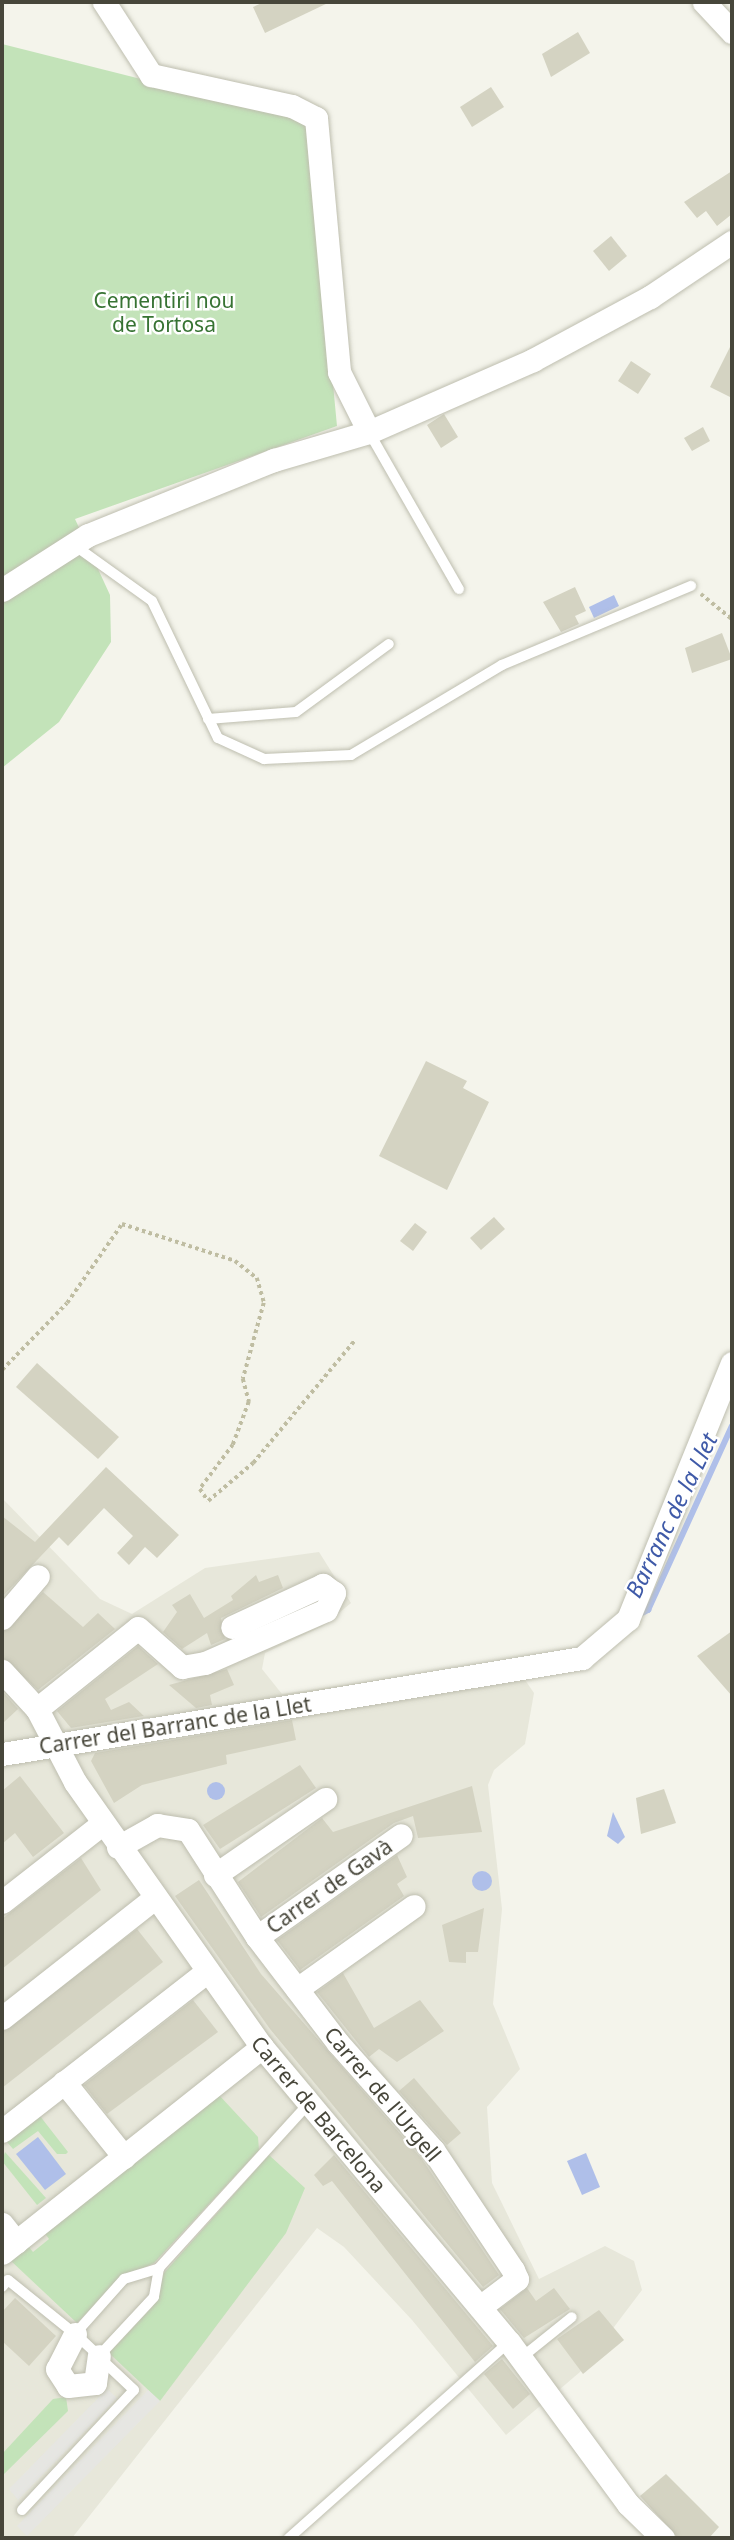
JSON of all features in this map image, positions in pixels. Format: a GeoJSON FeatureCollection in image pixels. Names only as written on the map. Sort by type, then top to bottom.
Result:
{"type":"FeatureCollection","features":[{"type":"Feature","properties":{"kind":"street"},"geometry":{"type":"LineString","coordinates":[[104,2],[151,75],[292,106],[316,118],[339,372],[369,432]]}},
{"type":"Feature","properties":{"kind":"street"},"geometry":{"type":"LineString","coordinates":[[705,2],[732,32]]}},
{"type":"Feature","properties":{"kind":"street"},"geometry":{"type":"LineString","coordinates":[[2,590],[74,545],[165,501],[369,432],[533,360],[650,297],[732,242]]}},
{"type":"Feature","properties":{"kind":"street","name":"Carrer del Barranc de la Llet"},"geometry":{"type":"LineString","coordinates":[[5,1747],[53,1745],[582,1658],[628,1619],[732,1363]]}},
{"type":"Feature","properties":{"kind":"street"},"geometry":{"type":"LineString","coordinates":[[2,1618],[38,1576]]}},
{"type":"Feature","properties":{"kind":"street"},"geometry":{"type":"LineString","coordinates":[[37,1709],[138,1628],[182,1667],[205,1663],[326,1610],[334,1593],[323,1585],[232,1627]]}},
{"type":"Feature","properties":{"kind":"street","name":"Carrer de Barcelona"},"geometry":{"type":"LineString","coordinates":[[2,1671],[37,1709],[53,1745],[102,1824],[153,1899],[262,2047],[310,2101],[515,2350],[628,2504],[663,2538]]}},
{"type":"Feature","properties":{"kind":"street"},"geometry":{"type":"LineString","coordinates":[[215,1875],[325,1799]]}},
{"type":"Feature","properties":{"kind":"street","name":"Carrer de l'Urgell"},"geometry":{"type":"LineString","coordinates":[[118,1847],[157,1825],[173,1823],[188,1829],[257,1937],[297,1989],[433,2150],[513,2270],[517,2279],[480,2307]]}},
{"type":"Feature","properties":{"kind":"street"},"geometry":{"type":"LineString","coordinates":[[2,1902],[102,1824]]}},
{"type":"Feature","properties":{"kind":"street","name":"Carrer de Gavà"},"geometry":{"type":"LineString","coordinates":[[257,1937],[401,1835]]}},
{"type":"Feature","properties":{"kind":"street"},"geometry":{"type":"LineString","coordinates":[[2,2018],[153,1899]]}},
{"type":"Feature","properties":{"kind":"street"},"geometry":{"type":"LineString","coordinates":[[297,1989],[414,1906]]}},
{"type":"Feature","properties":{"kind":"street"},"geometry":{"type":"LineString","coordinates":[[6,2119],[64,2082],[206,1972]]}},
{"type":"Feature","properties":{"kind":"street"},"geometry":{"type":"LineString","coordinates":[[2,2224],[9,2248],[262,2047]]}},
{"type":"Feature","properties":{"kind":"street"},"geometry":{"type":"LineString","coordinates":[[64,2082],[124,2157]]}},
{"type":"Feature","properties":{"kind":"street"},"geometry":{"type":"LineString","coordinates":[[75,2334],[57,2369],[68,2386],[95,2383],[99,2356]]}},
{"type":"Feature","properties":{"kind":"lane"},"geometry":{"type":"LineString","coordinates":[[369,432],[458,589]]}},
{"type":"Feature","properties":{"kind":"lane"},"geometry":{"type":"LineString","coordinates":[[74,545],[152,601],[218,738],[264,759],[351,755],[502,665],[691,586]]}},
{"type":"Feature","properties":{"kind":"lane"},"geometry":{"type":"LineString","coordinates":[[208,719],[296,712],[389,645]]}},
{"type":"Feature","properties":{"kind":"lane"},"geometry":{"type":"LineString","coordinates":[[75,2334],[124,2279],[159,2268],[310,2101]]}},
{"type":"Feature","properties":{"kind":"lane"},"geometry":{"type":"LineString","coordinates":[[99,2356],[154,2297],[159,2268]]}},
{"type":"Feature","properties":{"kind":"lane"},"geometry":{"type":"LineString","coordinates":[[2,2287],[8,2280],[75,2334],[134,2390],[22,2510]]}},
{"type":"Feature","properties":{"kind":"lane"},"geometry":{"type":"LineString","coordinates":[[289,2538],[515,2350],[572,2317]]}},
{"type":"Feature","properties":{"kind":"path"},"geometry":{"type":"LineString","coordinates":[[691,586],[732,619]]}},
{"type":"Feature","properties":{"kind":"path"},"geometry":{"type":"LineString","coordinates":[[2,1370],[67,1303],[110,1233],[122,1224],[235,1261],[257,1278],[264,1303],[243,1379],[249,1402],[233,1445],[200,1489],[208,1501],[253,1463],[355,1340]]}},
{"type":"Feature","properties":{"kind":"shaded area"},"geometry":{"type":"Polygon","coordinates":[[[2,1498],[100,1599],[132,1614],[205,1568],[319,1552],[351,1603],[323,1626],[265,1653],[262,1669],[282,1694],[512,1661],[534,1693],[525,1744],[494,1770],[488,1785],[502,1909],[493,2004],[520,2069],[487,2107],[492,2183],[539,2279],[605,2246],[634,2261],[642,2290],[580,2372],[506,2435],[412,2320],[344,2247],[317,2228],[72,2538],[2,2538],[2,1498]]]}},
{"type":"Feature","properties":{"kind":"shaded area"},"geometry":{"type":"Polygon","coordinates":[[[107,2389],[117,2398],[18,2500],[9,2489],[107,2389]]]}},
{"type":"Feature","properties":{"kind":"shaded area"},"geometry":{"type":"Polygon","coordinates":[[[148,2390],[160,2401],[27,2536],[17,2526],[148,2390]]]}},
{"type":"Feature","properties":{"kind":"green space","name":"Cementiri nou de Tortosa"},"geometry":{"type":"Polygon","coordinates":[[[2,44],[308,121],[337,426],[75,519],[110,595],[111,642],[59,722],[2,768],[2,44]]]}},
{"type":"Feature","properties":{"kind":"green space"},"geometry":{"type":"Polygon","coordinates":[[[218,2094],[258,2137],[259,2150],[154,2263],[118,2280],[77,2323],[10,2260],[28,2246],[33,2252],[49,2239],[44,2232],[218,2094]]]}},
{"type":"Feature","properties":{"kind":"green space"},"geometry":{"type":"Polygon","coordinates":[[[40,2116],[68,2152],[66,2154],[57,2154],[38,2131],[13,2149],[7,2142],[40,2116]]]}},
{"type":"Feature","properties":{"kind":"green space"},"geometry":{"type":"Polygon","coordinates":[[[5,2152],[46,2198],[37,2205],[2,2161],[5,2152]]]}},
{"type":"Feature","properties":{"kind":"green space"},"geometry":{"type":"Polygon","coordinates":[[[269,2155],[305,2188],[286,2233],[160,2401],[109,2353],[153,2306],[164,2273],[269,2155]]]}},
{"type":"Feature","properties":{"kind":"green space"},"geometry":{"type":"Polygon","coordinates":[[[66,2397],[68,2411],[2,2476],[2,2454],[53,2399],[66,2397]]]}},
{"type":"Feature","properties":{"kind":"water"},"geometry":{"type":"Polygon","coordinates":[[[614,595],[619,606],[594,618],[589,607],[614,595]]]}},
{"type":"Feature","properties":{"kind":"water"},"geometry":{"type":"Polygon","coordinates":[[[216,1782],[222,1785],[225,1791],[222,1797],[216,1800],[210,1797],[207,1791],[210,1785],[216,1782]]]}},
{"type":"Feature","properties":{"kind":"water"},"geometry":{"type":"Polygon","coordinates":[[[613,1812],[625,1837],[618,1844],[607,1836],[613,1812]]]}},
{"type":"Feature","properties":{"kind":"water"},"geometry":{"type":"Polygon","coordinates":[[[482,1871],[489,1874],[492,1881],[489,1888],[482,1891],[475,1888],[472,1881],[475,1874],[482,1871]]]}},
{"type":"Feature","properties":{"kind":"water"},"geometry":{"type":"Polygon","coordinates":[[[38,2137],[66,2174],[45,2190],[16,2154],[38,2137]]]}},
{"type":"Feature","properties":{"kind":"water"},"geometry":{"type":"Polygon","coordinates":[[[586,2153],[600,2187],[582,2195],[567,2161],[586,2153]]]}},
{"type":"Feature","properties":{"kind":"building"},"geometry":{"type":"Polygon","coordinates":[[[264,2],[330,2],[265,33],[253,7],[264,2]]]}},
{"type":"Feature","properties":{"kind":"building"},"geometry":{"type":"Polygon","coordinates":[[[578,32],[590,53],[551,77],[542,54],[578,32]]]}},
{"type":"Feature","properties":{"kind":"building"},"geometry":{"type":"Polygon","coordinates":[[[491,87],[504,107],[472,127],[460,107],[491,87]]]}},
{"type":"Feature","properties":{"kind":"building"},"geometry":{"type":"Polygon","coordinates":[[[732,171],[732,214],[717,226],[706,211],[697,218],[684,202],[732,171]]]}},
{"type":"Feature","properties":{"kind":"building"},"geometry":{"type":"Polygon","coordinates":[[[611,236],[627,256],[609,271],[593,251],[611,236]]]}},
{"type":"Feature","properties":{"kind":"building"},"geometry":{"type":"Polygon","coordinates":[[[732,343],[732,398],[710,387],[732,343]]]}},
{"type":"Feature","properties":{"kind":"building"},"geometry":{"type":"Polygon","coordinates":[[[631,361],[651,374],[638,394],[618,381],[631,361]]]}},
{"type":"Feature","properties":{"kind":"building"},"geometry":{"type":"Polygon","coordinates":[[[444,414],[458,437],[441,448],[427,425],[444,414]]]}},
{"type":"Feature","properties":{"kind":"building"},"geometry":{"type":"Polygon","coordinates":[[[703,427],[710,441],[692,451],[684,438],[703,427]]]}},
{"type":"Feature","properties":{"kind":"building"},"geometry":{"type":"Polygon","coordinates":[[[575,587],[586,611],[575,616],[579,624],[561,632],[543,602],[575,587]]]}},
{"type":"Feature","properties":{"kind":"building"},"geometry":{"type":"Polygon","coordinates":[[[722,633],[732,659],[692,673],[685,648],[722,633]]]}},
{"type":"Feature","properties":{"kind":"building"},"geometry":{"type":"Polygon","coordinates":[[[426,1061],[467,1081],[463,1088],[489,1102],[447,1190],[379,1156],[426,1061]]]}},
{"type":"Feature","properties":{"kind":"building"},"geometry":{"type":"Polygon","coordinates":[[[494,1217],[505,1229],[481,1250],[470,1238],[494,1217]]]}},
{"type":"Feature","properties":{"kind":"building"},"geometry":{"type":"Polygon","coordinates":[[[415,1223],[427,1232],[413,1251],[400,1241],[415,1223]]]}},
{"type":"Feature","properties":{"kind":"building"},"geometry":{"type":"Polygon","coordinates":[[[37,1363],[119,1437],[98,1459],[16,1387],[37,1363]]]}},
{"type":"Feature","properties":{"kind":"building"},"geometry":{"type":"Polygon","coordinates":[[[106,1467],[179,1535],[157,1558],[145,1547],[129,1565],[117,1553],[133,1536],[104,1508],[68,1546],[59,1537],[2,1597],[2,1516],[35,1542],[106,1467]]]}},
{"type":"Feature","properties":{"kind":"building"},"geometry":{"type":"Polygon","coordinates":[[[256,1575],[259,1582],[278,1575],[283,1588],[221,1618],[225,1639],[211,1645],[207,1633],[182,1649],[163,1632],[177,1612],[172,1605],[190,1594],[204,1618],[233,1600],[231,1596],[256,1575]]]}},
{"type":"Feature","properties":{"kind":"building"},"geometry":{"type":"Polygon","coordinates":[[[43,1592],[83,1627],[98,1613],[115,1629],[38,1690],[2,1657],[2,1632],[43,1592]]]}},
{"type":"Feature","properties":{"kind":"building"},"geometry":{"type":"Polygon","coordinates":[[[732,1631],[732,1696],[697,1656],[732,1631]]]}},
{"type":"Feature","properties":{"kind":"building"},"geometry":{"type":"Polygon","coordinates":[[[138,1646],[158,1664],[105,1699],[111,1710],[129,1702],[144,1716],[71,1728],[57,1711],[138,1646]]]}},
{"type":"Feature","properties":{"kind":"building"},"geometry":{"type":"Polygon","coordinates":[[[227,1669],[234,1685],[210,1695],[212,1705],[196,1708],[169,1685],[227,1669]]]}},
{"type":"Feature","properties":{"kind":"building"},"geometry":{"type":"Polygon","coordinates":[[[2,1691],[18,1709],[2,1724],[2,1691]]]}},
{"type":"Feature","properties":{"kind":"building"},"geometry":{"type":"Polygon","coordinates":[[[292,1720],[296,1740],[226,1755],[227,1764],[142,1785],[114,1803],[91,1761],[95,1753],[292,1720]]]}},
{"type":"Feature","properties":{"kind":"building"},"geometry":{"type":"Polygon","coordinates":[[[300,1765],[316,1788],[220,1849],[203,1825],[300,1765]]]}},
{"type":"Feature","properties":{"kind":"building"},"geometry":{"type":"Polygon","coordinates":[[[20,1776],[64,1833],[33,1857],[15,1833],[2,1844],[2,1791],[20,1776]]]}},
{"type":"Feature","properties":{"kind":"building"},"geometry":{"type":"Polygon","coordinates":[[[472,1786],[482,1832],[418,1838],[413,1816],[394,1823],[261,1917],[238,1882],[322,1818],[333,1832],[472,1786]]]}},
{"type":"Feature","properties":{"kind":"building"},"geometry":{"type":"Polygon","coordinates":[[[664,1789],[676,1823],[641,1834],[636,1798],[664,1789]]]}},
{"type":"Feature","properties":{"kind":"building"},"geometry":{"type":"Polygon","coordinates":[[[397,1855],[407,1877],[397,1884],[404,1896],[300,1970],[277,1940],[397,1855]]]}},
{"type":"Feature","properties":{"kind":"building"},"geometry":{"type":"Polygon","coordinates":[[[81,1858],[101,1890],[2,1969],[2,1919],[81,1858]]]}},
{"type":"Feature","properties":{"kind":"building"},"geometry":{"type":"Polygon","coordinates":[[[199,1880],[261,1974],[422,2159],[499,2275],[483,2287],[270,2029],[175,1896],[199,1880]]]}},
{"type":"Feature","properties":{"kind":"building"},"geometry":{"type":"Polygon","coordinates":[[[484,1908],[478,1952],[466,1952],[466,1963],[449,1962],[442,1925],[484,1908]]]}},
{"type":"Feature","properties":{"kind":"building"},"geometry":{"type":"Polygon","coordinates":[[[137,1929],[163,1962],[2,2088],[2,2032],[137,1929]]]}},
{"type":"Feature","properties":{"kind":"building"},"geometry":{"type":"Polygon","coordinates":[[[343,1973],[374,2028],[420,2000],[444,2031],[397,2062],[379,2049],[369,2057],[317,1992],[343,1973]]]}},
{"type":"Feature","properties":{"kind":"building"},"geometry":{"type":"Polygon","coordinates":[[[193,2000],[218,2032],[107,2114],[84,2085],[193,2000]]]}},
{"type":"Feature","properties":{"kind":"building"},"geometry":{"type":"Polygon","coordinates":[[[414,2078],[461,2133],[447,2145],[399,2091],[414,2078]]]}},
{"type":"Feature","properties":{"kind":"building"},"geometry":{"type":"Polygon","coordinates":[[[334,2155],[493,2346],[475,2362],[332,2181],[323,2186],[314,2175],[334,2155]]]}},
{"type":"Feature","properties":{"kind":"building"},"geometry":{"type":"Polygon","coordinates":[[[527,2288],[536,2301],[554,2288],[570,2309],[524,2338],[500,2309],[527,2288]]]}},
{"type":"Feature","properties":{"kind":"building"},"geometry":{"type":"Polygon","coordinates":[[[15,2298],[56,2336],[29,2366],[2,2341],[2,2312],[15,2298]]]}},
{"type":"Feature","properties":{"kind":"building"},"geometry":{"type":"Polygon","coordinates":[[[599,2310],[624,2340],[583,2374],[557,2339],[599,2310]]]}},
{"type":"Feature","properties":{"kind":"building"},"geometry":{"type":"Polygon","coordinates":[[[502,2359],[530,2394],[513,2409],[484,2374],[502,2359]]]}},
{"type":"Feature","properties":{"kind":"building"},"geometry":{"type":"Polygon","coordinates":[[[666,2474],[719,2527],[709,2538],[678,2538],[640,2496],[666,2474]]]}},
{"type":"Feature","properties":{"kind":"waterway","name":"Barranc de la Llet"},"geometry":{"type":"LineString","coordinates":[[637,1616],[648,1610],[732,1426]]}}]}
